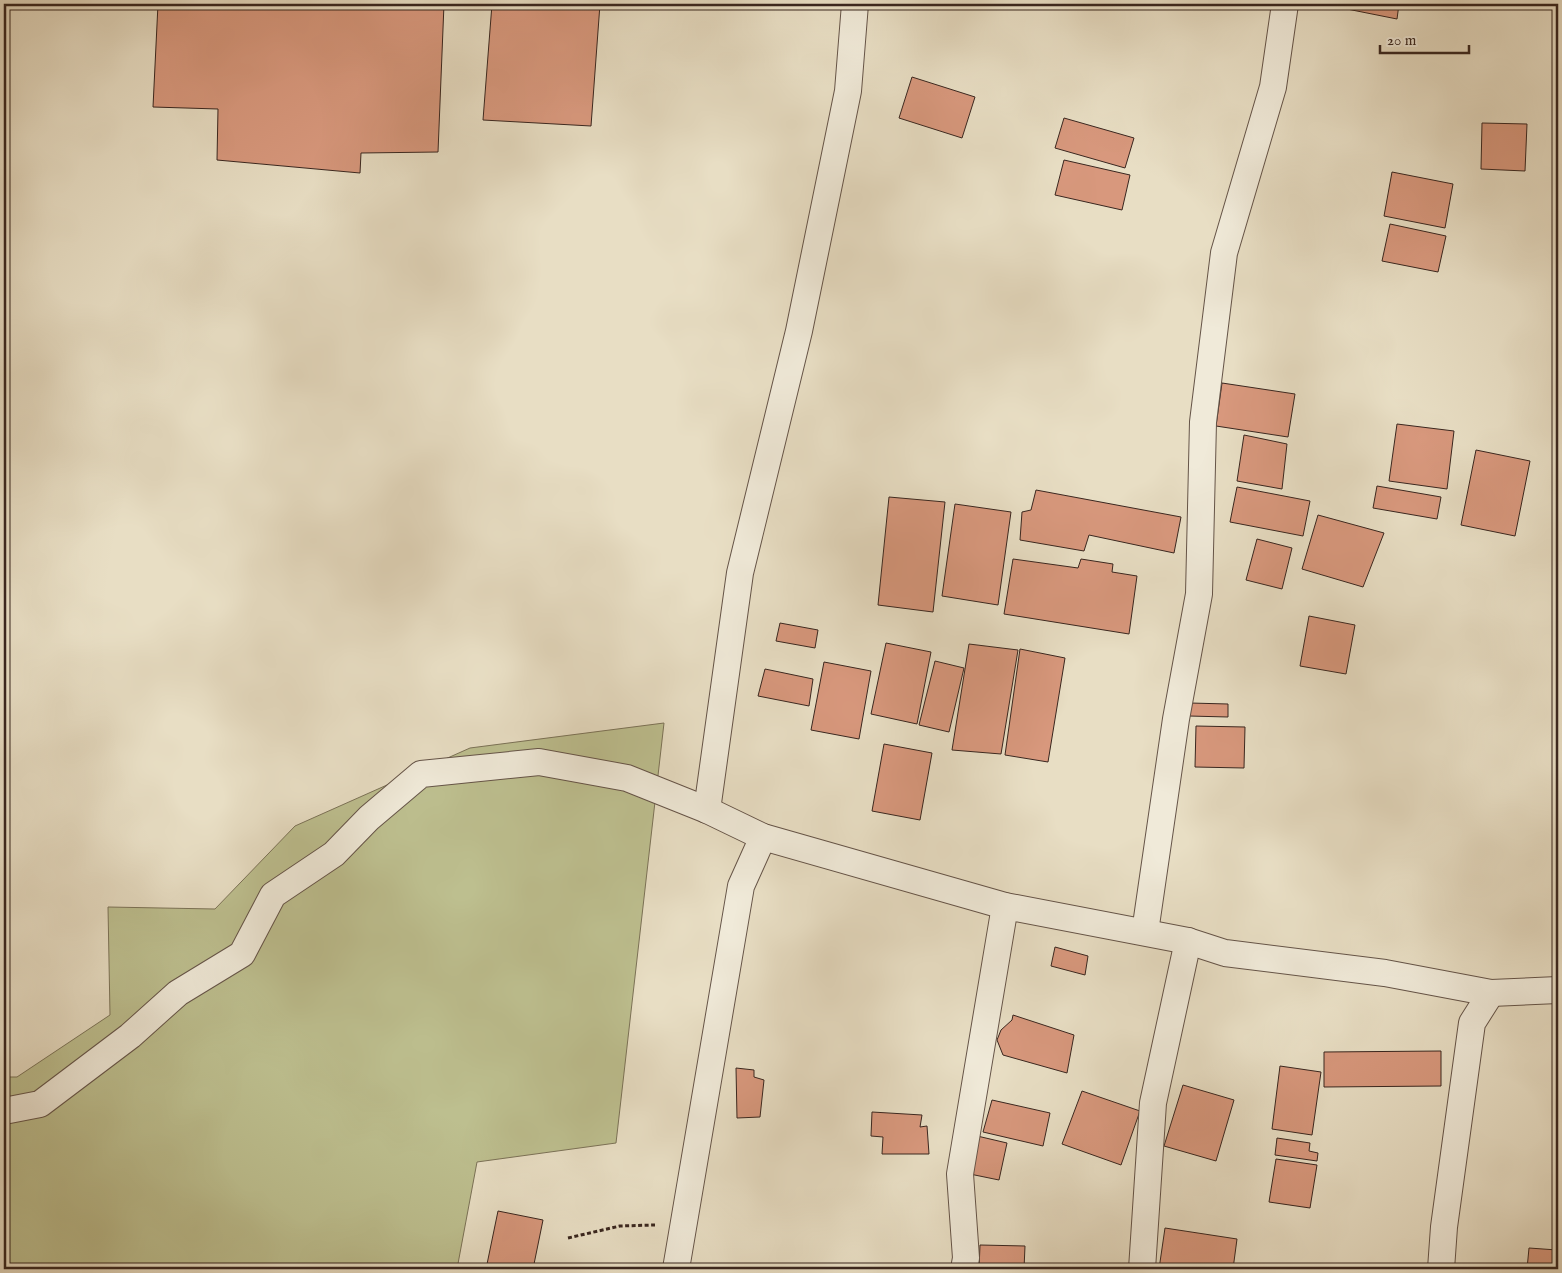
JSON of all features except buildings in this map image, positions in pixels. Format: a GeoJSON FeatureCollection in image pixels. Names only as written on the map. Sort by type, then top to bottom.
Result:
{"type":"FeatureCollection","features":[{"type":"Feature","properties":{"kind":"street"},"geometry":{"type":"LineString","coordinates":[[707,810],[740,573],[799,331],[848,91],[855,4]]}},
{"type":"Feature","properties":{"kind":"street"},"geometry":{"type":"LineString","coordinates":[[1145,932],[1176,719],[1198,594],[1203,422],[1224,253],[1273,87],[1285,4]]}},
{"type":"Feature","properties":{"kind":"street"},"geometry":{"type":"LineString","coordinates":[[4,1112],[40,1104],[130,1036],[178,992],[242,954],[273,894],[334,854],[369,818],[421,774],[539,762],[627,778],[707,810],[763,837],[1005,906],[1145,932],[1188,941],[1225,952],[1385,974],[1491,993],[1558,990]]}},
{"type":"Feature","properties":{"kind":"street"},"geometry":{"type":"LineString","coordinates":[[676,1269],[741,886],[763,837]]}},
{"type":"Feature","properties":{"kind":"street"},"geometry":{"type":"LineString","coordinates":[[964,1269],[966,1258],[960,1174],[1005,906]]}},
{"type":"Feature","properties":{"kind":"street"},"geometry":{"type":"LineString","coordinates":[[1142,1269],[1153,1103],[1188,941]]}},
{"type":"Feature","properties":{"kind":"street"},"geometry":{"type":"LineString","coordinates":[[1441,1269],[1444,1227],[1472,1023],[1491,993]]}},
{"type":"Feature","properties":{"kind":"path"},"geometry":{"type":"LineString","coordinates":[[568,1238],[620,1226],[685,1224]]}},
{"type":"Feature","properties":{"kind":"green space"},"geometry":{"type":"Polygon","coordinates":[[[664,723],[616,1143],[477,1162],[457,1269],[4,1269],[4,1077],[17,1077],[110,1015],[108,907],[215,909],[295,826],[470,748],[664,723]]]}}]}
